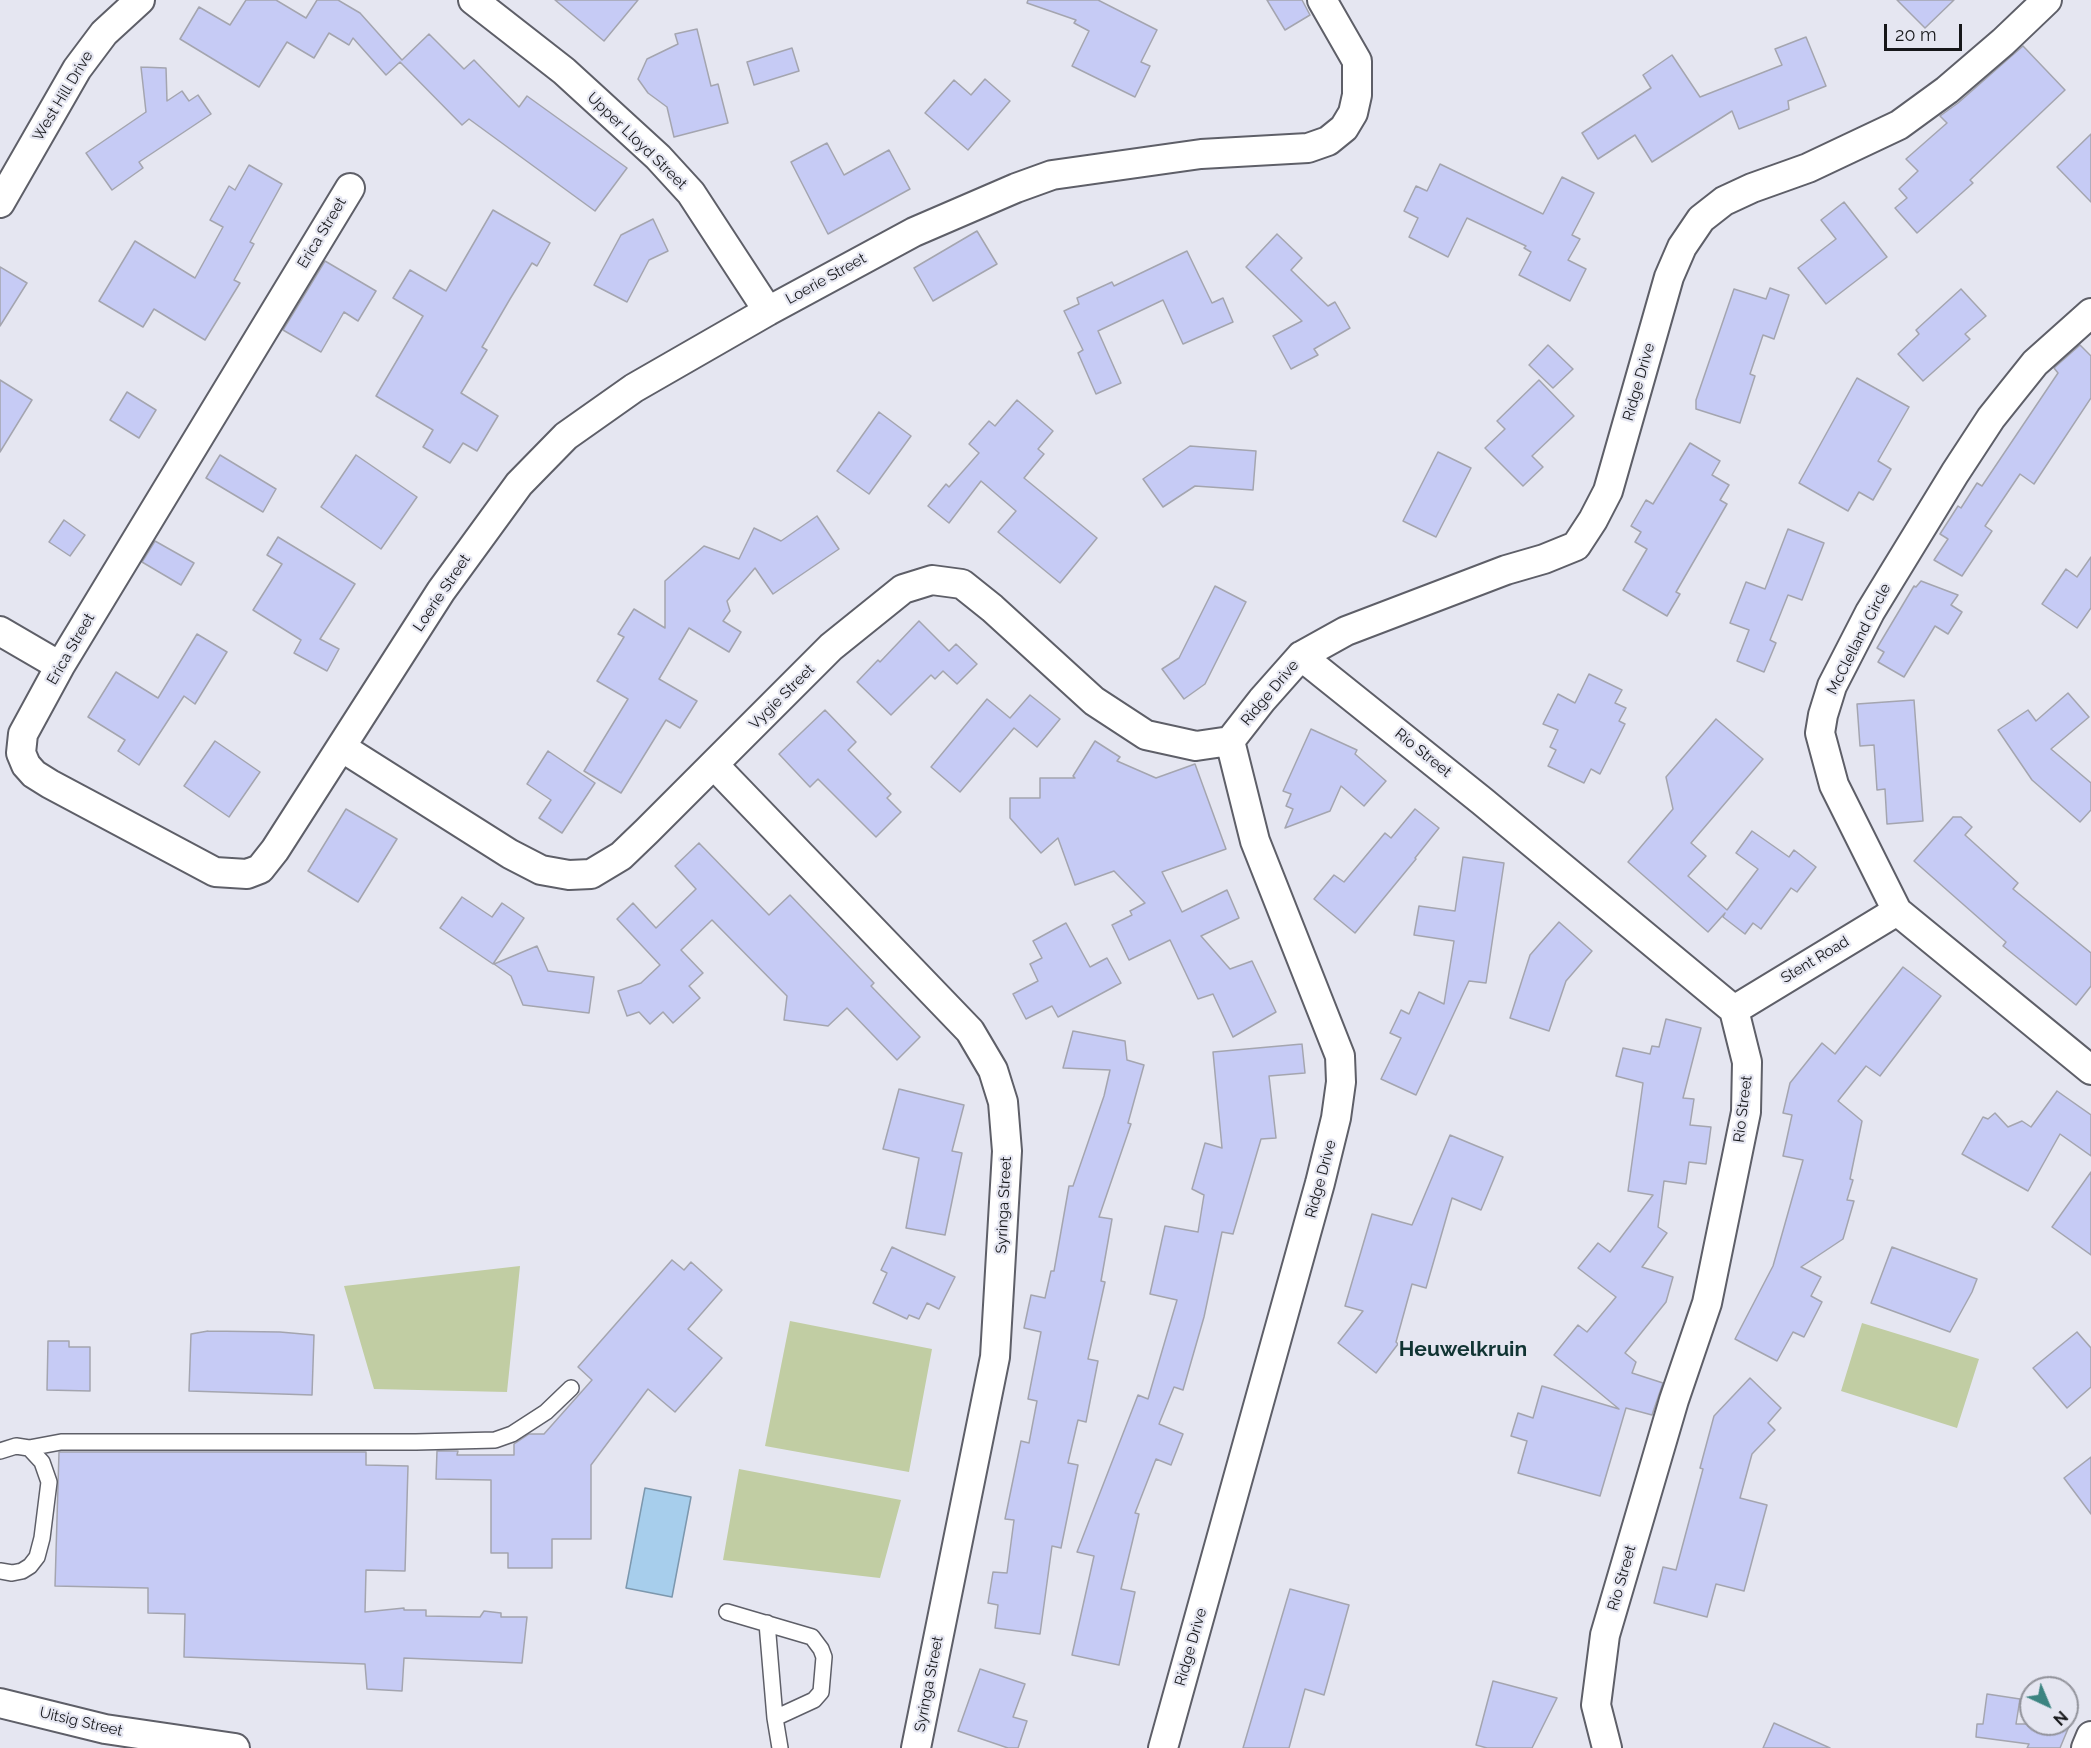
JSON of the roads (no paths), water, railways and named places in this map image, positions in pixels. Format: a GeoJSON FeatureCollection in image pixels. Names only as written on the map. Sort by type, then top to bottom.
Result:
{"type":"FeatureCollection","features":[{"type":"Feature","properties":{"kind":"street","name":"West Hill Drive"},"geometry":{"type":"LineString","coordinates":[[0,203],[77,69],[104,33],[140,0]]}},
{"type":"Feature","properties":{"kind":"street","name":"Upper Lloyd Street"},"geometry":{"type":"LineString","coordinates":[[473,0],[564,71],[658,157],[691,193],[768,311]]}},
{"type":"Feature","properties":{"kind":"street","name":"Loerie Street"},"geometry":{"type":"LineString","coordinates":[[340,747],[448,582],[519,484],[566,436],[634,388],[768,311],[914,232],[1052,175],[1201,154],[1308,148],[1328,141],[1344,128],[1353,113],[1358,95],[1357,62],[1322,0]]}},
{"type":"Feature","properties":{"kind":"street","name":"Ridge Drive"},"geometry":{"type":"LineString","coordinates":[[1163,1748],[1320,1183],[1336,1118],[1341,1082],[1340,1056],[1255,841],[1230,741],[1301,656],[1346,631],[1383,616],[1576,546],[1608,491],[1670,277],[1682,247],[1701,219],[1724,201],[1752,188],[1808,168],[1899,125],[1947,90],[2047,0]]}},
{"type":"Feature","properties":{"kind":"street","name":"Erica Street"},"geometry":{"type":"LineString","coordinates":[[340,747],[275,850],[260,869],[247,874],[215,872],[50,784],[34,774],[26,765],[21,753],[23,734],[60,666],[350,188]]}},
{"type":"Feature","properties":{"kind":"street","name":"McClelland Circle"},"geometry":{"type":"LineString","coordinates":[[2091,313],[2035,363],[1991,418],[1870,612],[1832,686],[1820,732],[1834,785],[1897,911],[2091,1070]]}},
{"type":"Feature","properties":{"kind":"street","name":"Vygie Street"},"geometry":{"type":"LineString","coordinates":[[340,747],[541,870],[569,875],[591,874],[621,856],[831,647],[903,589],[932,580],[962,584],[992,608],[1094,701],[1146,735],[1196,746],[1230,741]]}},
{"type":"Feature","properties":{"kind":"street"},"geometry":{"type":"LineString","coordinates":[[0,631],[60,666]]}},
{"type":"Feature","properties":{"kind":"street","name":"Rio Street"},"geometry":{"type":"LineString","coordinates":[[1301,656],[1482,801],[1734,1010],[1747,1062],[1746,1112],[1707,1303],[1674,1400],[1605,1635],[1596,1706],[1607,1748]]}},
{"type":"Feature","properties":{"kind":"street","name":"Syringa Street"},"geometry":{"type":"LineString","coordinates":[[714,765],[970,1030],[993,1070],[1003,1102],[1007,1151],[995,1357],[916,1748]]}},
{"type":"Feature","properties":{"kind":"street","name":"Stent Road"},"geometry":{"type":"LineString","coordinates":[[1734,1010],[1897,911]]}},
{"type":"Feature","properties":{"kind":"street","name":"Uitsig Street"},"geometry":{"type":"LineString","coordinates":[[0,1703],[105,1729],[235,1748]]}},
{"type":"Feature","properties":{"kind":"street"},"geometry":{"type":"LineString","coordinates":[[2086,1748],[2091,1736]]}},
{"type":"Feature","properties":{"kind":"lane"},"geometry":{"type":"LineString","coordinates":[[0,1451],[16,1446],[29,1448],[69,1442],[495,1440],[512,1434],[546,1412],[571,1388]]}},
{"type":"Feature","properties":{"kind":"lane"},"geometry":{"type":"LineString","coordinates":[[0,1571],[12,1573],[22,1571],[30,1566],[40,1550],[50,1482],[42,1462],[29,1448]]}},
{"type":"Feature","properties":{"kind":"lane"},"geometry":{"type":"LineString","coordinates":[[727,1612],[812,1637],[818,1643],[824,1657],[822,1687],[818,1696],[775,1718]]}},
{"type":"Feature","properties":{"kind":"lane"},"geometry":{"type":"LineString","coordinates":[[767,1623],[775,1718],[780,1748]]}},
{"type":"Feature","properties":{"kind":"water"},"geometry":{"type":"Polygon","coordinates":[[[645,1488],[691,1497],[672,1597],[626,1588],[645,1488]]]}},
{"type":"Feature","properties":{"kind":"district","name":"Heuwelkruin"},"geometry":{"type":"Point","coordinates":[1463,1350]}}]}
